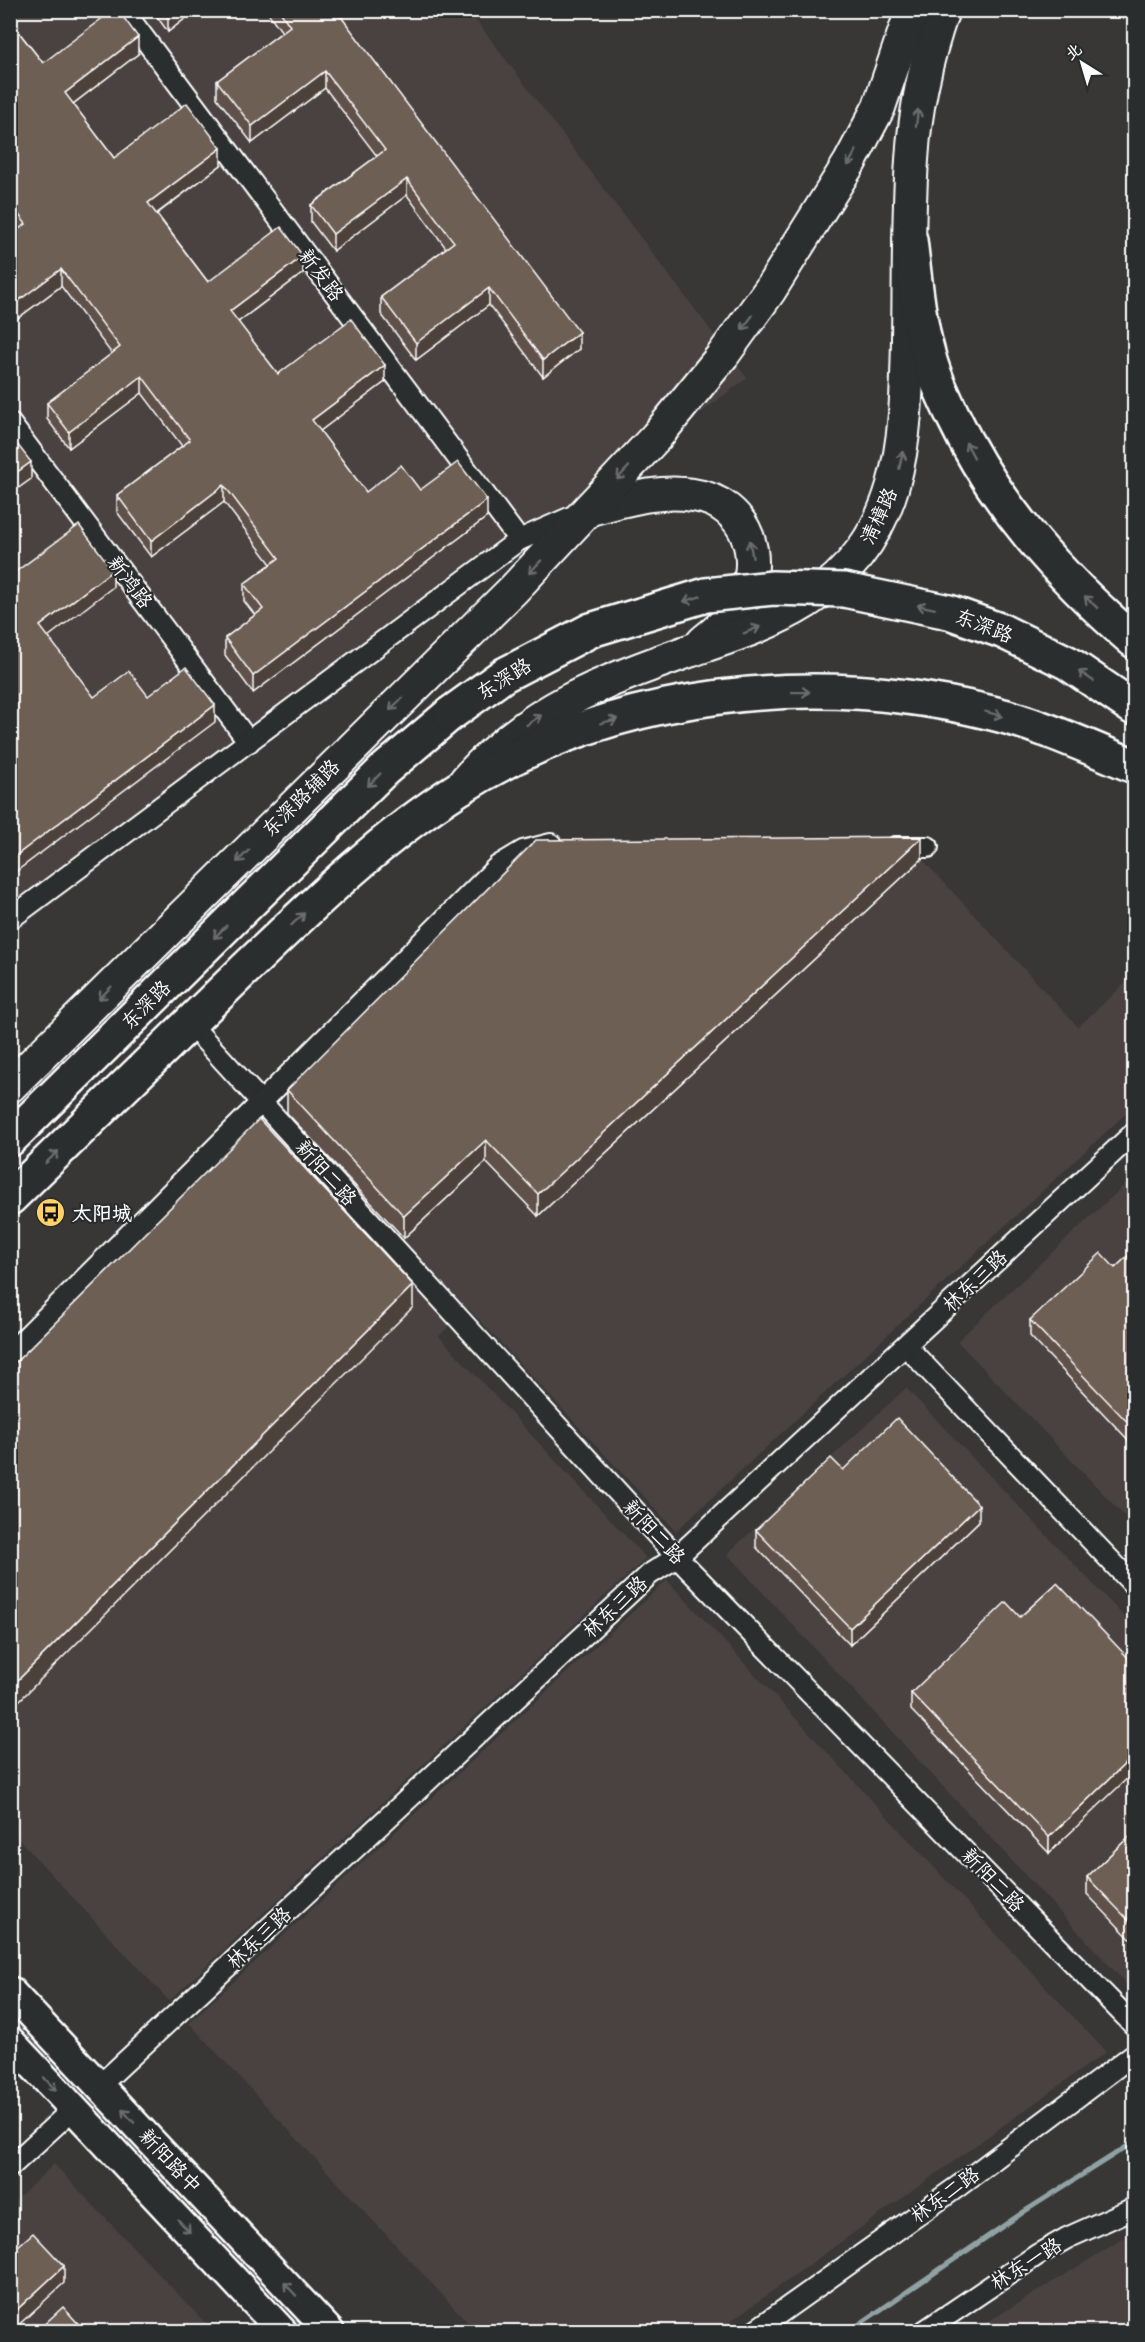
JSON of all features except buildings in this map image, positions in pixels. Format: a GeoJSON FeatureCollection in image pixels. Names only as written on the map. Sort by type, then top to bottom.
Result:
{"type":"FeatureCollection","features":[{"type":"Feature","properties":{"kind":"highway"},"geometry":{"type":"LineString","coordinates":[[910,240],[917,303],[929,358],[943,395],[978,466],[1008,510],[1072,585],[1134,641]]}},
{"type":"Feature","properties":{"kind":"highway","name":"东深路"},"geometry":{"type":"LineString","coordinates":[[10,1139],[384,770],[450,714],[504,675],[591,630],[706,595],[773,588],[844,590],[949,612],[1002,631],[1068,663],[1134,708]]}},
{"type":"Feature","properties":{"kind":"highway"},"geometry":{"type":"LineString","coordinates":[[10,1198],[293,922],[383,842],[460,787],[544,743],[587,727],[687,703],[738,696],[837,691],[933,700],[995,714],[1058,734],[1134,766]]}},
{"type":"Feature","properties":{"kind":"highway"},"geometry":{"type":"LineString","coordinates":[[10,1113],[74,1076]]}},
{"type":"Feature","properties":{"kind":"main road"},"geometry":{"type":"LineString","coordinates":[[589,509],[656,437],[723,355],[770,290],[850,162],[879,107],[912,10]]}},
{"type":"Feature","properties":{"kind":"main road","name":"清樟路"},"geometry":{"type":"LineString","coordinates":[[460,787],[498,748],[528,723],[559,704],[601,684],[695,649],[750,632],[783,616],[840,575],[863,550],[879,525],[891,498],[903,444],[908,391],[912,159],[922,82],[942,10]]}},
{"type":"Feature","properties":{"kind":"main road"},"geometry":{"type":"LineString","coordinates":[[589,509],[651,494],[676,493],[696,495],[714,501],[729,511],[741,524],[750,540],[753,561],[749,586],[738,608],[721,627],[695,649]]}},
{"type":"Feature","properties":{"kind":"main road","name":"东深路辅路"},"geometry":{"type":"LineString","coordinates":[[10,1086],[514,589],[589,509]]}},
{"type":"Feature","properties":{"kind":"main road","name":"新阳路中"},"geometry":{"type":"LineString","coordinates":[[10,1991],[330,2331]]}},
{"type":"Feature","properties":{"kind":"main road","name":"新阳路中"},"geometry":{"type":"LineString","coordinates":[[10,2041],[283,2331]]}},
{"type":"Feature","properties":{"kind":"street","name":"新发路"},"geometry":{"type":"LineString","coordinates":[[123,10],[519,540]]}},
{"type":"Feature","properties":{"kind":"street","name":"新鸿路"},"geometry":{"type":"LineString","coordinates":[[10,423],[249,742]]}},
{"type":"Feature","properties":{"kind":"street"},"geometry":{"type":"LineString","coordinates":[[10,919],[519,540],[589,509]]}},
{"type":"Feature","properties":{"kind":"street"},"geometry":{"type":"LineString","coordinates":[[10,1353],[498,866],[524,851],[555,843],[567,843]]}},
{"type":"Feature","properties":{"kind":"street"},"geometry":{"type":"LineString","coordinates":[[882,847],[928,847]]}},
{"type":"Feature","properties":{"kind":"street","name":"新阳二路"},"geometry":{"type":"LineString","coordinates":[[189,1023],[677,1557],[1134,2025]]}},
{"type":"Feature","properties":{"kind":"street","name":"林东三路"},"geometry":{"type":"LineString","coordinates":[[99,2086],[650,1574],[677,1557],[1134,1133]]}},
{"type":"Feature","properties":{"kind":"street"},"geometry":{"type":"LineString","coordinates":[[906,1346],[1134,1585]]}},
{"type":"Feature","properties":{"kind":"street","name":"林东二路"},"geometry":{"type":"LineString","coordinates":[[753,2331],[960,2185],[1134,2054]]}},
{"type":"Feature","properties":{"kind":"street"},"geometry":{"type":"LineString","coordinates":[[10,2167],[74,2108]]}},
{"type":"Feature","properties":{"kind":"street","name":"林东一路"},"geometry":{"type":"LineString","coordinates":[[923,2331],[1037,2254],[1134,2208]]}},
{"type":"Feature","properties":{"kind":"shaded area"},"geometry":{"type":"Polygon","coordinates":[[[11,11],[469,11],[747,378],[11,935],[11,11]]]}},
{"type":"Feature","properties":{"kind":"shaded area"},"geometry":{"type":"Polygon","coordinates":[[[922,859],[1078,1027],[1134,975],[1134,1106],[676,1531],[468,1308],[439,1336],[646,1558],[169,2001],[11,1831],[11,1390],[536,863],[922,859]]]}},
{"type":"Feature","properties":{"kind":"shaded area"},"geometry":{"type":"Polygon","coordinates":[[[1134,1176],[1134,1526],[957,1341],[1134,1176]]]}},
{"type":"Feature","properties":{"kind":"shaded area"},"geometry":{"type":"Polygon","coordinates":[[[906,1388],[1134,1627],[1134,1992],[727,1554],[906,1388]]]}},
{"type":"Feature","properties":{"kind":"shaded area"},"geometry":{"type":"Polygon","coordinates":[[[667,1580],[1106,2052],[717,2331],[476,2331],[189,2023],[667,1580]]]}},
{"type":"Feature","properties":{"kind":"shaded area"},"geometry":{"type":"Polygon","coordinates":[[[54,2164],[213,2331],[11,2332],[11,2205],[54,2164]]]}},
{"type":"Feature","properties":{"kind":"shaded area"},"geometry":{"type":"Polygon","coordinates":[[[1134,2232],[1134,2331],[973,2331],[1134,2232]]]}},
{"type":"Feature","properties":{"kind":"waterway"},"geometry":{"type":"LineString","coordinates":[[848,2332],[1025,2211],[1134,2142]]}},
{"type":"Feature","properties":{"kind":"place","name":"太阳城"},"geometry":{"type":"Point","coordinates":[51,1213]}}]}
